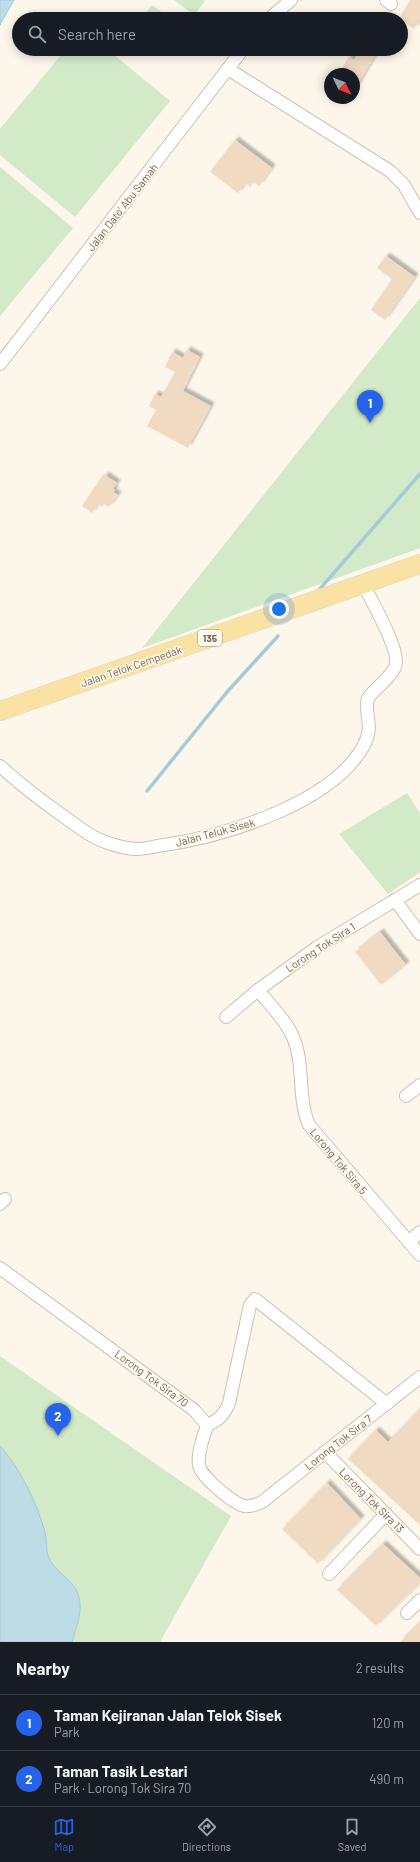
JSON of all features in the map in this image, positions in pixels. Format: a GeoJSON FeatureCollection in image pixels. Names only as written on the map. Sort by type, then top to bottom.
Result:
{"type":"FeatureCollection","features":[{"type":"Feature","properties":{"kind":"main road","name":"Jalan Telok Cempedak"},"geometry":{"type":"LineString","coordinates":[[0,712],[420,564]]}},
{"type":"Feature","properties":{"kind":"street"},"geometry":{"type":"LineString","coordinates":[[277,12],[291,0]]}},
{"type":"Feature","properties":{"kind":"street","name":"Jalan Dato' Abu Samah"},"geometry":{"type":"LineString","coordinates":[[0,364],[238,56]]}},
{"type":"Feature","properties":{"kind":"street"},"geometry":{"type":"LineString","coordinates":[[228,70],[390,171],[404,185],[420,213]]}},
{"type":"Feature","properties":{"kind":"street","name":"Jalan Teluk Sisek"},"geometry":{"type":"LineString","coordinates":[[0,766],[22,786],[55,811],[96,838],[121,846],[138,849],[187,841],[271,816],[305,798],[345,769],[364,746],[369,735],[370,725],[366,703],[368,698],[391,674],[397,661],[391,642],[363,584]]}},
{"type":"Feature","properties":{"kind":"street","name":"Lorong Tok Sira 1"},"geometry":{"type":"LineString","coordinates":[[226,1017],[258,990],[316,948],[420,885]]}},
{"type":"Feature","properties":{"kind":"street"},"geometry":{"type":"LineString","coordinates":[[395,900],[420,934]]}},
{"type":"Feature","properties":{"kind":"street","name":"Lorong Tok Sira 5"},"geometry":{"type":"LineString","coordinates":[[258,990],[293,1036],[298,1051],[304,1112],[309,1125],[420,1254]]}},
{"type":"Feature","properties":{"kind":"street"},"geometry":{"type":"LineString","coordinates":[[406,1096],[420,1085]]}},
{"type":"Feature","properties":{"kind":"street"},"geometry":{"type":"LineString","coordinates":[[409,1242],[420,1232]]}},
{"type":"Feature","properties":{"kind":"street","name":"Lorong Tok Sira 70"},"geometry":{"type":"LineString","coordinates":[[0,1268],[177,1396],[194,1410],[207,1425]]}},
{"type":"Feature","properties":{"kind":"street"},"geometry":{"type":"LineString","coordinates":[[207,1425],[218,1420],[224,1414],[229,1403],[250,1305],[255,1299],[387,1404]]}},
{"type":"Feature","properties":{"kind":"street","name":"Lorong Tok Sira 7"},"geometry":{"type":"LineString","coordinates":[[207,1425],[198,1458],[199,1467],[202,1473],[207,1479],[239,1504],[255,1506],[419,1380]]}},
{"type":"Feature","properties":{"kind":"street","name":"Lorong Tok Sira 13"},"geometry":{"type":"LineString","coordinates":[[325,1452],[420,1549]]}},
{"type":"Feature","properties":{"kind":"street"},"geometry":{"type":"LineString","coordinates":[[329,1574],[386,1514]]}},
{"type":"Feature","properties":{"kind":"street"},"geometry":{"type":"LineString","coordinates":[[407,1613],[420,1600]]}},
{"type":"Feature","properties":{"kind":"green space"},"geometry":{"type":"Polygon","coordinates":[[[174,0],[205,1],[196,12],[190,12],[174,0]]]}},
{"type":"Feature","properties":{"kind":"green space"},"geometry":{"type":"Polygon","coordinates":[[[152,5],[162,12],[146,12],[152,5]]]}},
{"type":"Feature","properties":{"kind":"green space"},"geometry":{"type":"Polygon","coordinates":[[[60,56],[115,56],[170,101],[75,217],[0,155],[0,129],[60,56]]]}},
{"type":"Feature","properties":{"kind":"green space"},"geometry":{"type":"Polygon","coordinates":[[[0,167],[73,228],[0,316],[0,167]]]}},
{"type":"Feature","properties":{"kind":"green space"},"geometry":{"type":"Polygon","coordinates":[[[420,298],[420,548],[142,648],[420,298]]]}},
{"type":"Feature","properties":{"kind":"green space"},"geometry":{"type":"Polygon","coordinates":[[[407,793],[420,813],[420,872],[388,894],[339,834],[407,793]]]}},
{"type":"Feature","properties":{"kind":"green space"},"geometry":{"type":"Polygon","coordinates":[[[0,1356],[231,1516],[160,1642],[0,1642],[0,1356]]]}},
{"type":"Feature","properties":{"kind":"water"},"geometry":{"type":"Polygon","coordinates":[[[0,0],[14,0],[0,25],[0,0]]]}},
{"type":"Feature","properties":{"kind":"water"},"geometry":{"type":"Polygon","coordinates":[[[0,1446],[21,1475],[33,1498],[45,1532],[48,1556],[58,1571],[72,1584],[78,1594],[80,1600],[80,1612],[72,1642],[0,1642],[0,1446]]]}},
{"type":"Feature","properties":{"kind":"building"},"geometry":{"type":"Polygon","coordinates":[[[410,0],[420,0],[420,19],[414,29],[408,25],[408,12],[403,12],[410,0]]]}},
{"type":"Feature","properties":{"kind":"building"},"geometry":{"type":"Polygon","coordinates":[[[357,56],[375,56],[360,81],[360,68],[342,68],[349,57],[354,60],[357,56]]]}},
{"type":"Feature","properties":{"kind":"building"},"geometry":{"type":"Polygon","coordinates":[[[235,140],[272,168],[259,186],[254,182],[250,187],[245,183],[238,193],[210,172],[235,140]]]}},
{"type":"Feature","properties":{"kind":"building"},"geometry":{"type":"Polygon","coordinates":[[[386,256],[415,277],[385,320],[371,310],[392,279],[377,268],[386,256]]]}},
{"type":"Feature","properties":{"kind":"building"},"geometry":{"type":"Polygon","coordinates":[[[187,350],[200,357],[183,391],[211,406],[188,448],[147,426],[156,410],[149,406],[155,394],[161,397],[175,372],[165,367],[172,352],[183,358],[187,350]]]}},
{"type":"Feature","properties":{"kind":"building"},"geometry":{"type":"Polygon","coordinates":[[[105,475],[117,483],[113,489],[115,490],[113,492],[118,495],[109,507],[104,504],[102,507],[98,504],[92,513],[82,506],[101,478],[102,480],[105,475]]]}},
{"type":"Feature","properties":{"kind":"building"},"geometry":{"type":"Polygon","coordinates":[[[380,932],[406,965],[381,985],[355,952],[380,932]]]}},
{"type":"Feature","properties":{"kind":"building"},"geometry":{"type":"Polygon","coordinates":[[[420,1409],[420,1525],[348,1459],[376,1430],[388,1442],[420,1409]]]}},
{"type":"Feature","properties":{"kind":"building"},"geometry":{"type":"Polygon","coordinates":[[[327,1483],[361,1519],[318,1564],[282,1529],[327,1483]]]}},
{"type":"Feature","properties":{"kind":"building"},"geometry":{"type":"Polygon","coordinates":[[[383,1544],[420,1578],[420,1583],[376,1626],[337,1590],[383,1544]]]}},
{"type":"Feature","properties":{"kind":"building"},"geometry":{"type":"Polygon","coordinates":[[[420,1622],[420,1642],[400,1642],[420,1622]]]}},
{"type":"Feature","properties":{"kind":"waterway"},"geometry":{"type":"LineString","coordinates":[[319,590],[420,474]]}},
{"type":"Feature","properties":{"kind":"waterway"},"geometry":{"type":"LineString","coordinates":[[147,791],[227,692],[278,636]]}},
{"type":"Feature","properties":{"kind":"place","name":"Taman Kejiranan Jalan Telok Sisek"},"geometry":{"type":"Point","coordinates":[370,423]}},
{"type":"Feature","properties":{"kind":"place","name":"Taman Tasik Lestari"},"geometry":{"type":"Point","coordinates":[58,1436]}}]}
